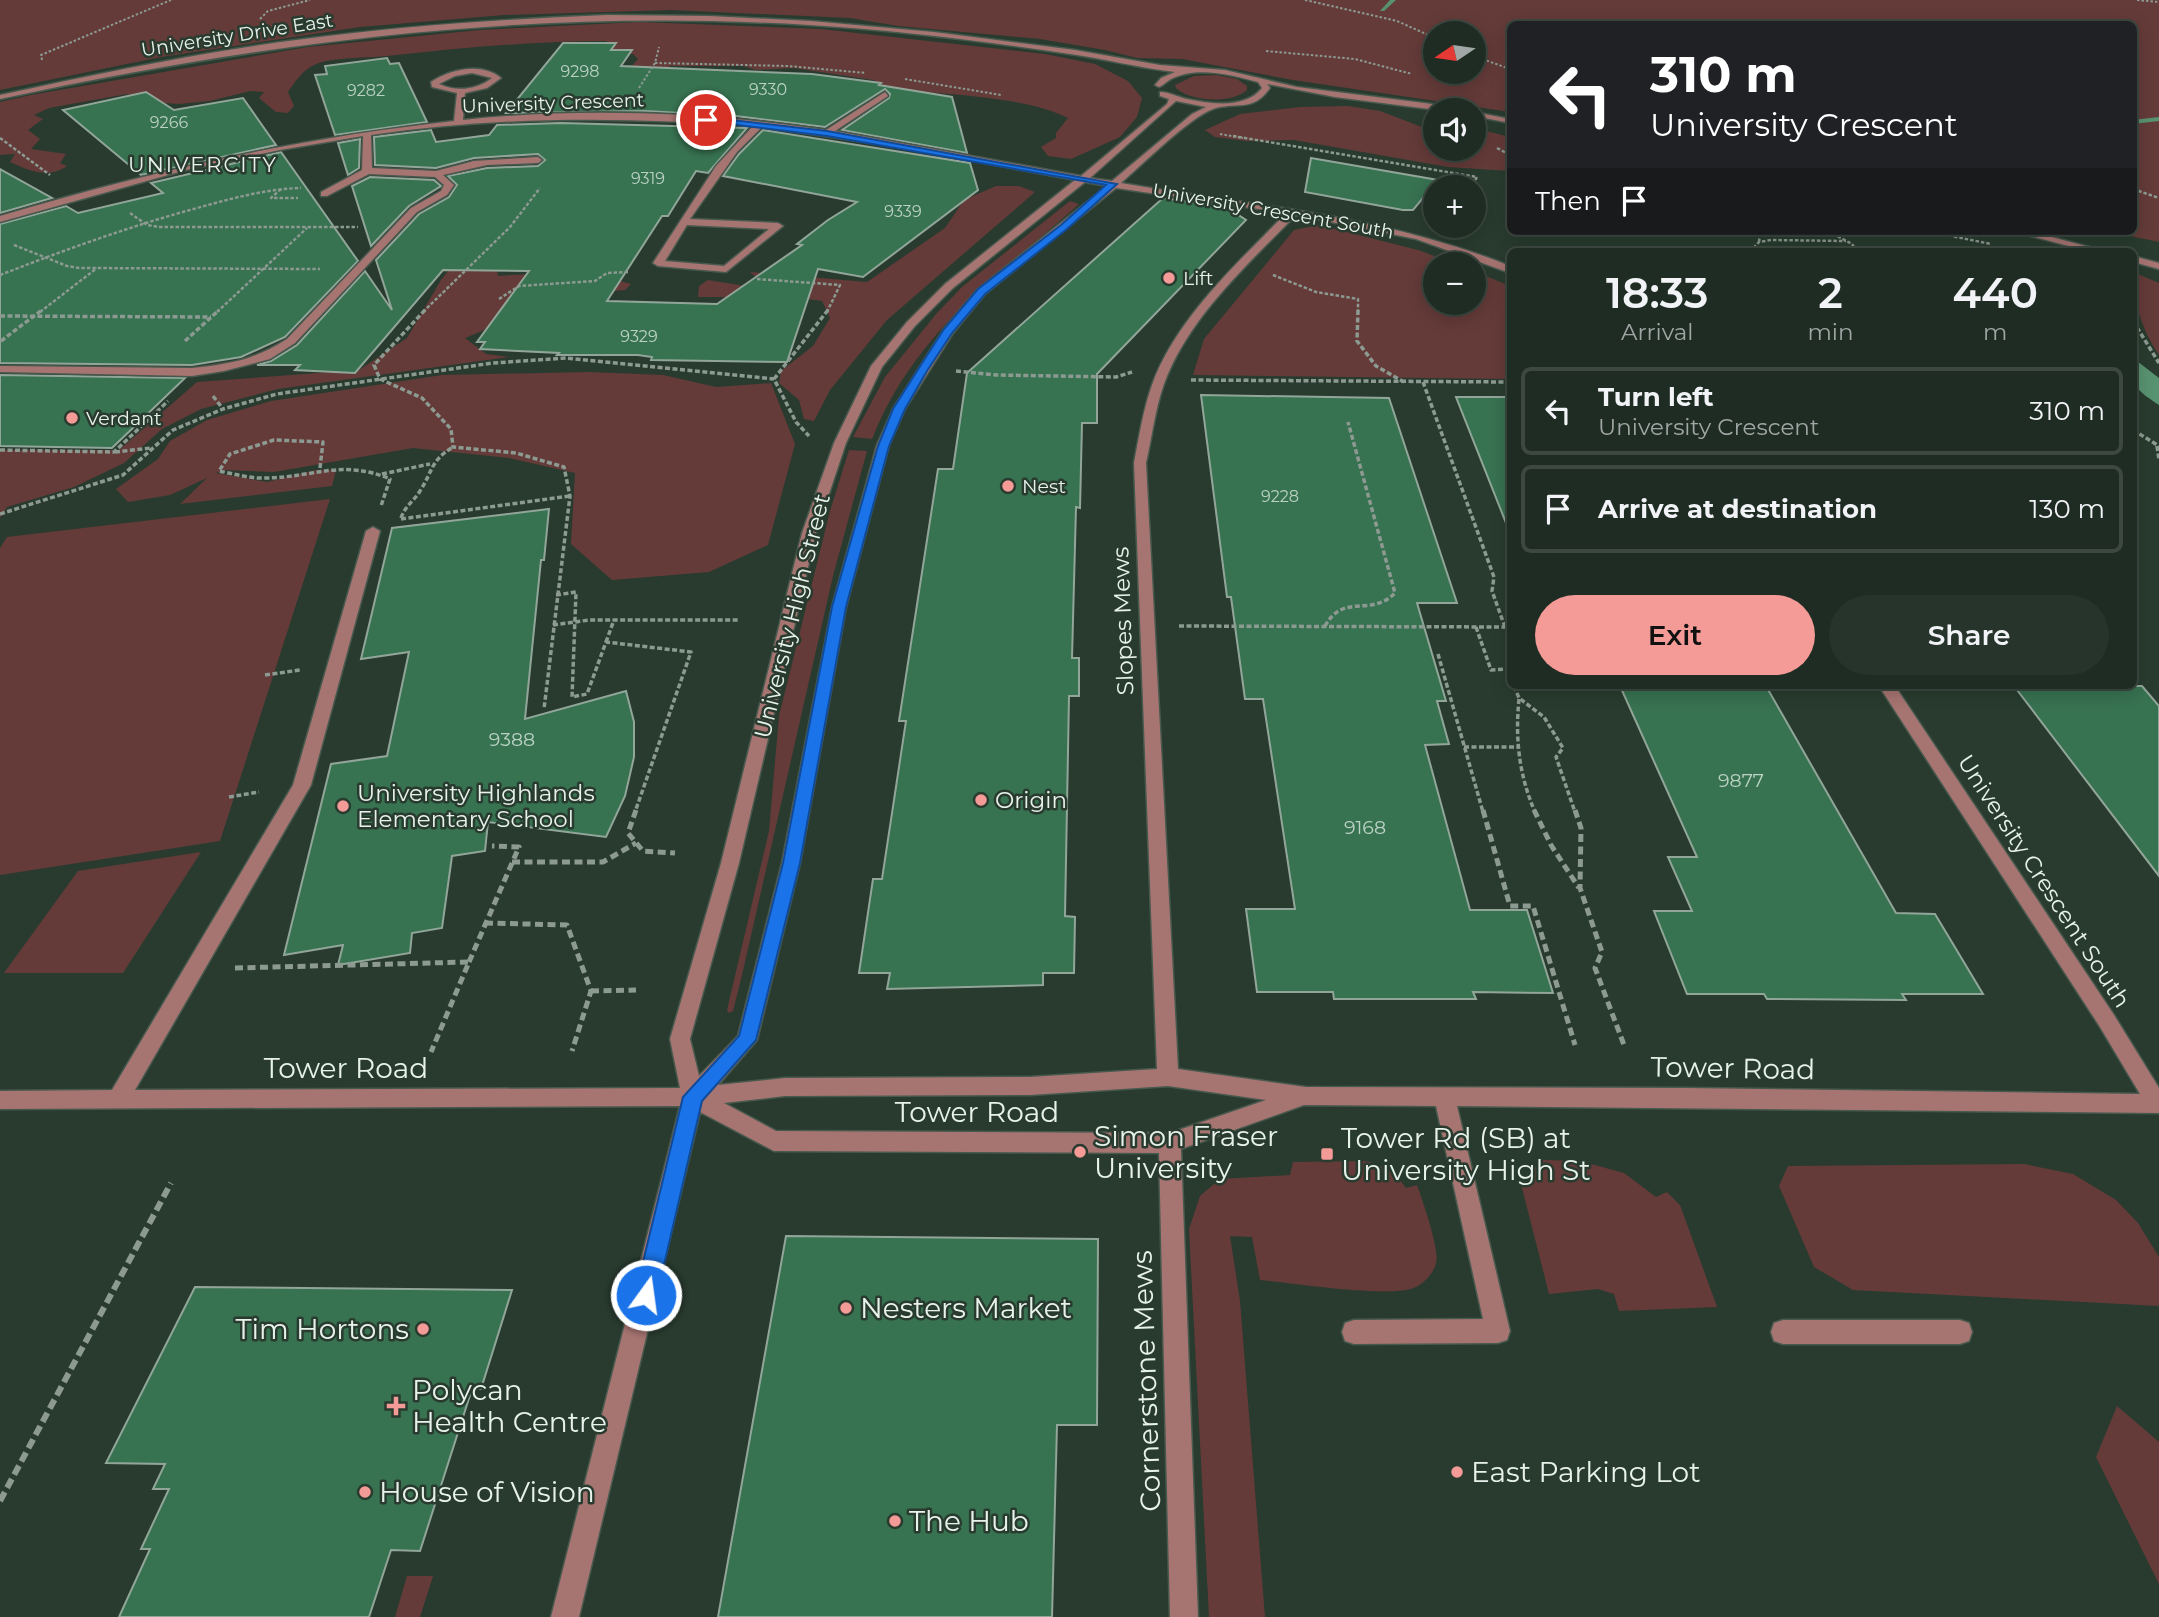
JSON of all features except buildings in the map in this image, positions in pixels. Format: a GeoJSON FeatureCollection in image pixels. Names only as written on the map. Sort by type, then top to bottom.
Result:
{"type":"FeatureCollection","features":[{"type":"Feature","properties":{"kind":"street","name":"University Drive East"},"geometry":{"type":"LineString","coordinates":[[0,97],[148,66],[292,43],[444,26],[592,18],[691,18],[813,23],[1023,45],[1170,70],[1240,74],[1262,82]]}},
{"type":"Feature","properties":{"kind":"street","name":"University Drive East"},"geometry":{"type":"LineString","coordinates":[[1110,60],[1136,72]]}},
{"type":"Feature","properties":{"kind":"street"},"geometry":{"type":"LineString","coordinates":[[472,71],[489,73],[497,78],[482,87],[461,90],[438,87],[435,82],[445,76],[472,71]]}},
{"type":"Feature","properties":{"kind":"street"},"geometry":{"type":"LineString","coordinates":[[1159,85],[1171,76],[1195,71]]}},
{"type":"Feature","properties":{"kind":"street"},"geometry":{"type":"LineString","coordinates":[[1148,78],[1159,85],[1159,90],[1173,99],[1215,105],[1267,99]]}},
{"type":"Feature","properties":{"kind":"street"},"geometry":{"type":"LineString","coordinates":[[1262,82],[1333,95],[1423,105]]}},
{"type":"Feature","properties":{"kind":"street"},"geometry":{"type":"LineString","coordinates":[[1256,99],[1264,94],[1266,88],[1262,82]]}},
{"type":"Feature","properties":{"kind":"street"},"geometry":{"type":"LineString","coordinates":[[458,124],[461,90]]}},
{"type":"Feature","properties":{"kind":"street"},"geometry":{"type":"LineString","coordinates":[[827,134],[885,94]]}},
{"type":"Feature","properties":{"kind":"street"},"geometry":{"type":"LineString","coordinates":[[1290,97],[1333,95]]}},
{"type":"Feature","properties":{"kind":"street","name":"University High Street"},"geometry":{"type":"LineString","coordinates":[[565,1617],[693,1097],[680,1039],[730,863],[809,533],[839,443],[877,366],[911,324],[949,286],[1084,178],[1170,105],[1173,99]]}},
{"type":"Feature","properties":{"kind":"street","name":"University High Street"},"geometry":{"type":"LineString","coordinates":[[693,1097],[747,1040],[792,863],[839,607],[883,446],[899,409],[948,331],[981,292],[1064,227],[1195,116],[1215,105]]}},
{"type":"Feature","properties":{"kind":"street"},"geometry":{"type":"LineString","coordinates":[[1486,116],[1507,120]]}},
{"type":"Feature","properties":{"kind":"street","name":"University Crescent"},"geometry":{"type":"LineString","coordinates":[[0,219],[191,166],[367,134],[458,124],[599,117],[684,118],[760,124],[1113,184]]}},
{"type":"Feature","properties":{"kind":"street"},"geometry":{"type":"LineString","coordinates":[[685,222],[778,226],[726,269],[658,263],[685,222],[744,134],[760,124]]}},
{"type":"Feature","properties":{"kind":"street"},"geometry":{"type":"LineString","coordinates":[[367,134],[367,171]]}},
{"type":"Feature","properties":{"kind":"street"},"geometry":{"type":"LineString","coordinates":[[324,194],[367,171],[437,174],[455,167],[492,161],[538,160]]}},
{"type":"Feature","properties":{"kind":"street"},"geometry":{"type":"LineString","coordinates":[[0,369],[192,372],[224,368],[266,357],[291,341],[414,210],[444,193],[449,185],[437,174]]}},
{"type":"Feature","properties":{"kind":"street","name":"University Crescent South"},"geometry":{"type":"LineString","coordinates":[[1113,184],[1293,212],[1419,237],[1477,255],[1507,269]]}},
{"type":"Feature","properties":{"kind":"street","name":"Slopes Mews"},"geometry":{"type":"LineString","coordinates":[[1168,1077],[1140,463],[1159,382],[1179,344],[1241,268],[1293,212]]}},
{"type":"Feature","properties":{"kind":"street"},"geometry":{"type":"LineString","coordinates":[[2033,235],[2087,248]]}},
{"type":"Feature","properties":{"kind":"street"},"geometry":{"type":"LineString","coordinates":[[2137,260],[2159,266]]}},
{"type":"Feature","properties":{"kind":"street"},"geometry":{"type":"LineString","coordinates":[[118,1099],[302,785],[378,526]]}},
{"type":"Feature","properties":{"kind":"street","name":"University Crescent South"},"geometry":{"type":"LineString","coordinates":[[1889,689],[2158,1104]]}},
{"type":"Feature","properties":{"kind":"street","name":"Tower Road"},"geometry":{"type":"LineString","coordinates":[[0,1100],[693,1097],[785,1087],[1030,1086],[1168,1077],[1306,1096],[2158,1104]]}},
{"type":"Feature","properties":{"kind":"street","name":"Tower Road"},"geometry":{"type":"LineString","coordinates":[[693,1097],[774,1141],[1170,1143],[1306,1096]]}},
{"type":"Feature","properties":{"kind":"street"},"geometry":{"type":"LineString","coordinates":[[1354,1332],[1498,1331],[1444,1096]]}},
{"type":"Feature","properties":{"kind":"street","name":"Cornerstone Mews"},"geometry":{"type":"LineString","coordinates":[[1170,1143],[1184,1617]]}},
{"type":"Feature","properties":{"kind":"street"},"geometry":{"type":"LineString","coordinates":[[1783,1332],[1960,1332]]}},
{"type":"Feature","properties":{"kind":"path"},"geometry":{"type":"LineString","coordinates":[[41,55],[172,0]]}},
{"type":"Feature","properties":{"kind":"path"},"geometry":{"type":"LineString","coordinates":[[253,26],[268,11],[310,0]]}},
{"type":"Feature","properties":{"kind":"path"},"geometry":{"type":"LineString","coordinates":[[1305,0],[1397,20],[1423,32]]}},
{"type":"Feature","properties":{"kind":"path"},"geometry":{"type":"LineString","coordinates":[[2137,0],[2159,2]]}},
{"type":"Feature","properties":{"kind":"path"},"geometry":{"type":"LineString","coordinates":[[640,88],[655,63],[659,37]]}},
{"type":"Feature","properties":{"kind":"path"},"geometry":{"type":"LineString","coordinates":[[1486,60],[1507,68]]}},
{"type":"Feature","properties":{"kind":"path"},"geometry":{"type":"LineString","coordinates":[[655,63],[788,66],[874,74]]}},
{"type":"Feature","properties":{"kind":"path"},"geometry":{"type":"LineString","coordinates":[[899,78],[1001,95]]}},
{"type":"Feature","properties":{"kind":"path"},"geometry":{"type":"LineString","coordinates":[[1211,133],[1465,175]]}},
{"type":"Feature","properties":{"kind":"path"},"geometry":{"type":"LineString","coordinates":[[0,138],[54,178]]}},
{"type":"Feature","properties":{"kind":"path"},"geometry":{"type":"LineString","coordinates":[[0,275],[141,221],[304,183]]}},
{"type":"Feature","properties":{"kind":"path"},"geometry":{"type":"LineString","coordinates":[[453,447],[451,429],[422,398],[380,379],[374,365],[442,291],[510,227],[541,186]]}},
{"type":"Feature","properties":{"kind":"path"},"geometry":{"type":"LineString","coordinates":[[299,188],[283,188],[271,198],[309,198]]}},
{"type":"Feature","properties":{"kind":"path"},"geometry":{"type":"LineString","coordinates":[[2137,190],[2159,198]]}},
{"type":"Feature","properties":{"kind":"path"},"geometry":{"type":"LineString","coordinates":[[141,221],[159,227],[398,228]]}},
{"type":"Feature","properties":{"kind":"path"},"geometry":{"type":"LineString","coordinates":[[154,371],[307,227]]}},
{"type":"Feature","properties":{"kind":"path"},"geometry":{"type":"LineString","coordinates":[[1754,248],[1759,242],[1760,235]]}},
{"type":"Feature","properties":{"kind":"path"},"geometry":{"type":"LineString","coordinates":[[1835,235],[1853,248]]}},
{"type":"Feature","properties":{"kind":"path"},"geometry":{"type":"LineString","coordinates":[[1946,235],[1995,245]]}},
{"type":"Feature","properties":{"kind":"path"},"geometry":{"type":"LineString","coordinates":[[1759,242],[1846,241]]}},
{"type":"Feature","properties":{"kind":"path"},"geometry":{"type":"LineString","coordinates":[[11,244],[67,265],[359,269]]}},
{"type":"Feature","properties":{"kind":"path"},"geometry":{"type":"LineString","coordinates":[[499,299],[519,286],[594,281],[607,273],[631,272],[658,263]]}},
{"type":"Feature","properties":{"kind":"path"},"geometry":{"type":"LineString","coordinates":[[0,341],[97,267]]}},
{"type":"Feature","properties":{"kind":"path"},"geometry":{"type":"LineString","coordinates":[[1241,268],[1272,275],[1316,292],[1358,299],[1357,341],[1376,366],[1404,382]]}},
{"type":"Feature","properties":{"kind":"path"},"geometry":{"type":"LineString","coordinates":[[726,269],[737,277],[840,285],[827,312],[792,360],[774,379]]}},
{"type":"Feature","properties":{"kind":"path"},"geometry":{"type":"LineString","coordinates":[[0,316],[211,317]]}},
{"type":"Feature","properties":{"kind":"path"},"geometry":{"type":"LineString","coordinates":[[2137,327],[2159,363]]}},
{"type":"Feature","properties":{"kind":"path"},"geometry":{"type":"LineString","coordinates":[[0,514],[123,474],[173,430],[223,409],[278,394],[493,363],[566,358],[774,379]]}},
{"type":"Feature","properties":{"kind":"path"},"geometry":{"type":"LineString","coordinates":[[951,371],[997,375],[1116,377],[1145,366],[1166,368]]}},
{"type":"Feature","properties":{"kind":"path"},"geometry":{"type":"LineString","coordinates":[[774,379],[796,422],[815,441]]}},
{"type":"Feature","properties":{"kind":"path"},"geometry":{"type":"LineString","coordinates":[[1199,380],[1507,382]]}},
{"type":"Feature","properties":{"kind":"path"},"geometry":{"type":"LineString","coordinates":[[1423,382],[1494,577],[1492,591],[1507,625]]}},
{"type":"Feature","properties":{"kind":"path"},"geometry":{"type":"LineString","coordinates":[[114,452],[176,392]]}},
{"type":"Feature","properties":{"kind":"path"},"geometry":{"type":"LineString","coordinates":[[1325,626],[1330,613],[1337,608],[1378,606],[1388,602],[1395,593],[1348,422]]}},
{"type":"Feature","properties":{"kind":"path"},"geometry":{"type":"LineString","coordinates":[[2137,433],[2158,446],[2159,460]]}},
{"type":"Feature","properties":{"kind":"path"},"geometry":{"type":"LineString","coordinates":[[320,468],[323,442],[274,440],[230,454],[219,471],[271,478],[320,468],[373,470],[390,479],[381,503],[378,526],[401,519],[570,496]]}},
{"type":"Feature","properties":{"kind":"path"},"geometry":{"type":"LineString","coordinates":[[401,519],[403,507],[418,494],[430,464],[453,447],[516,453],[564,467],[570,496],[544,709]]}},
{"type":"Feature","properties":{"kind":"path"},"geometry":{"type":"LineString","coordinates":[[0,450],[114,452],[153,448]]}},
{"type":"Feature","properties":{"kind":"path"},"geometry":{"type":"LineString","coordinates":[[381,474],[430,464]]}},
{"type":"Feature","properties":{"kind":"path"},"geometry":{"type":"LineString","coordinates":[[556,595],[576,592],[572,697],[587,694],[614,620]]}},
{"type":"Feature","properties":{"kind":"path"},"geometry":{"type":"LineString","coordinates":[[553,625],[614,620],[740,620]]}},
{"type":"Feature","properties":{"kind":"path"},"geometry":{"type":"LineString","coordinates":[[1146,626],[1507,627]]}},
{"type":"Feature","properties":{"kind":"path"},"geometry":{"type":"LineString","coordinates":[[1476,627],[1491,670],[1507,669]]}},
{"type":"Feature","properties":{"kind":"path"},"geometry":{"type":"LineString","coordinates":[[606,642],[691,652],[628,832],[643,850],[675,853]]}},
{"type":"Feature","properties":{"kind":"path"},"geometry":{"type":"LineString","coordinates":[[1438,654],[1510,906],[1533,906],[1575,1045]]}},
{"type":"Feature","properties":{"kind":"path"},"geometry":{"type":"LineString","coordinates":[[1515,689],[1519,698],[1544,717],[1563,748],[1556,757],[1581,828],[1580,888]]}},
{"type":"Feature","properties":{"kind":"path"},"geometry":{"type":"LineString","coordinates":[[1519,698],[1515,726],[1522,779],[1536,818],[1560,861],[1580,888],[1602,952],[1595,968],[1624,1045]]}},
{"type":"Feature","properties":{"kind":"path"},"geometry":{"type":"LineString","coordinates":[[1464,747],[1517,747]]}},
{"type":"Feature","properties":{"kind":"path"},"geometry":{"type":"LineString","coordinates":[[512,862],[603,862],[636,842]]}},
{"type":"Feature","properties":{"kind":"path"},"geometry":{"type":"LineString","coordinates":[[431,1052],[519,847],[492,846]]}},
{"type":"Feature","properties":{"kind":"path"},"geometry":{"type":"LineString","coordinates":[[485,923],[567,925],[591,991],[572,1051]]}},
{"type":"Feature","properties":{"kind":"path"},"geometry":{"type":"LineString","coordinates":[[195,968],[469,961]]}},
{"type":"Feature","properties":{"kind":"path"},"geometry":{"type":"LineString","coordinates":[[591,991],[636,990]]}},
{"type":"Feature","properties":{"kind":"path"},"geometry":{"type":"LineString","coordinates":[[0,1501],[171,1183]]}},
{"type":"Feature","properties":{"kind":"shaded area"},"geometry":{"type":"Polygon","coordinates":[[[0,0],[2159,0],[2159,242],[2126,235],[2137,235],[2137,21],[1507,21],[1507,112],[1486,108],[1486,98],[1423,99],[1293,80],[1182,59],[1137,58],[1040,39],[898,26],[850,18],[672,10],[504,15],[360,27],[161,57],[0,90],[0,0]]]}},
{"type":"Feature","properties":{"kind":"shaded area"},"geometry":{"type":"Polygon","coordinates":[[[639,22],[821,29],[1045,54],[1095,64],[1128,81],[1142,98],[1137,117],[1120,137],[1071,159],[1048,156],[1041,147],[1056,138],[1056,133],[1068,118],[1029,105],[979,97],[884,89],[882,84],[873,80],[794,68],[756,70],[743,66],[669,66],[671,70],[629,69],[638,59],[633,54],[605,49],[612,44],[606,41],[551,42],[321,62],[306,70],[288,92],[294,106],[288,113],[276,112],[259,98],[264,92],[250,91],[210,101],[179,104],[148,102],[127,94],[49,108],[34,115],[43,119],[28,130],[40,139],[31,149],[66,154],[60,163],[67,166],[53,172],[39,172],[10,162],[15,154],[0,155],[0,102],[31,95],[308,47],[480,30],[639,22]]]}},
{"type":"Feature","properties":{"kind":"shaded area"},"geometry":{"type":"Polygon","coordinates":[[[1216,75],[1237,79],[1247,86],[1247,90],[1231,98],[1211,100],[1183,93],[1175,85],[1194,76],[1216,75]]]}},
{"type":"Feature","properties":{"kind":"shaded area"},"geometry":{"type":"Polygon","coordinates":[[[1348,106],[1380,111],[1423,127],[1423,161],[1486,161],[1486,131],[1507,136],[1507,171],[1448,167],[1294,140],[1247,141],[1215,137],[1205,130],[1240,114],[1300,107],[1348,106]]]}},
{"type":"Feature","properties":{"kind":"shaded area"},"geometry":{"type":"Polygon","coordinates":[[[996,186],[1019,186],[1035,192],[887,320],[830,390],[814,421],[804,419],[799,400],[779,383],[781,371],[813,346],[830,318],[822,301],[794,297],[698,297],[699,286],[708,280],[758,288],[765,284],[750,272],[867,282],[945,228],[964,200],[996,186]]]}},
{"type":"Feature","properties":{"kind":"shaded area"},"geometry":{"type":"Polygon","coordinates":[[[1070,201],[1079,204],[989,282],[935,336],[890,401],[872,439],[853,437],[885,377],[937,313],[962,287],[1070,201]]]}},
{"type":"Feature","properties":{"kind":"shaded area"},"geometry":{"type":"Polygon","coordinates":[[[1319,225],[1423,252],[1423,315],[1486,315],[1486,276],[1507,285],[1507,379],[1193,375],[1204,339],[1294,230],[1319,225]]]}},
{"type":"Feature","properties":{"kind":"shaded area"},"geometry":{"type":"Polygon","coordinates":[[[457,260],[497,270],[498,276],[565,274],[599,277],[631,284],[625,290],[533,298],[482,331],[465,338],[486,354],[509,357],[278,389],[201,409],[162,429],[124,463],[74,487],[7,507],[0,518],[0,450],[119,450],[197,382],[359,370],[407,338],[441,280],[457,260]]]}},
{"type":"Feature","properties":{"kind":"shaded area"},"geometry":{"type":"Polygon","coordinates":[[[2137,274],[2159,283],[2159,355],[2148,336],[2140,315],[2137,274]]]}},
{"type":"Feature","properties":{"kind":"shaded area"},"geometry":{"type":"Polygon","coordinates":[[[2137,361],[2159,378],[2159,405],[2137,387],[2137,361]]]}},
{"type":"Feature","properties":{"kind":"shaded area"},"geometry":{"type":"Polygon","coordinates":[[[589,372],[663,375],[716,387],[771,383],[795,444],[768,545],[709,572],[612,580],[571,544],[575,473],[509,458],[413,448],[274,472],[224,470],[216,473],[267,482],[316,470],[336,470],[332,486],[180,504],[207,478],[170,495],[128,502],[116,489],[158,459],[170,441],[207,420],[271,401],[442,375],[589,372]]]}},
{"type":"Feature","properties":{"kind":"shaded area"},"geometry":{"type":"Polygon","coordinates":[[[849,450],[867,451],[833,576],[742,975],[733,1011],[729,1013],[727,1010],[769,831],[779,716],[830,511],[849,450]]]}},
{"type":"Feature","properties":{"kind":"shaded area"},"geometry":{"type":"Polygon","coordinates":[[[330,499],[220,841],[0,875],[0,548],[7,537],[330,499]]]}},
{"type":"Feature","properties":{"kind":"shaded area"},"geometry":{"type":"Polygon","coordinates":[[[201,852],[123,973],[4,973],[78,871],[201,852]]]}},
{"type":"Feature","properties":{"kind":"shaded area"},"geometry":{"type":"Polygon","coordinates":[[[1543,1160],[1580,1161],[1624,1173],[1656,1197],[1667,1192],[1680,1205],[1717,1307],[1619,1311],[1614,1294],[1598,1289],[1549,1294],[1520,1180],[1543,1160]]]}},
{"type":"Feature","properties":{"kind":"shaded area"},"geometry":{"type":"Polygon","coordinates":[[[1364,1161],[1388,1170],[1406,1188],[1417,1185],[1437,1256],[1431,1274],[1416,1287],[1365,1291],[1260,1280],[1252,1237],[1230,1236],[1240,1301],[1265,1617],[1209,1617],[1189,1229],[1200,1196],[1220,1179],[1290,1175],[1293,1162],[1364,1161]]]}},
{"type":"Feature","properties":{"kind":"shaded area"},"geometry":{"type":"Polygon","coordinates":[[[2024,1164],[2073,1174],[2116,1200],[2138,1223],[2159,1257],[2159,1306],[1853,1290],[1814,1267],[1779,1186],[1788,1166],[2024,1164]]]}},
{"type":"Feature","properties":{"kind":"shaded area"},"geometry":{"type":"Polygon","coordinates":[[[2117,1406],[2159,1442],[2159,1584],[2096,1457],[2117,1406]]]}},
{"type":"Feature","properties":{"kind":"shaded area"},"geometry":{"type":"Polygon","coordinates":[[[407,1576],[433,1576],[420,1617],[395,1617],[407,1576]]]}},
{"type":"Feature","properties":{"kind":"waterway"},"geometry":{"type":"LineString","coordinates":[[1382,10],[1393,0]]}},
{"type":"Feature","properties":{"kind":"waterway"},"geometry":{"type":"LineString","coordinates":[[2137,122],[2159,119]]}},
{"type":"Feature","properties":{"kind":"place","name":"Lift"},"geometry":{"type":"Point","coordinates":[1169,278]}},
{"type":"Feature","properties":{"kind":"place","name":"Verdant"},"geometry":{"type":"Point","coordinates":[72,418]}},
{"type":"Feature","properties":{"kind":"place","name":"Nest"},"geometry":{"type":"Point","coordinates":[1008,486]}},
{"type":"Feature","properties":{"kind":"place","name":"Origin"},"geometry":{"type":"Point","coordinates":[981,800]}},
{"type":"Feature","properties":{"kind":"place","name":"University Highlands Elementary School"},"geometry":{"type":"Point","coordinates":[343,806]}},
{"type":"Feature","properties":{"kind":"place","name":"Simon Fraser University"},"geometry":{"type":"Point","coordinates":[1080,1152]}},
{"type":"Feature","properties":{"kind":"place","name":"Tower Rd (SB) at University High St"},"geometry":{"type":"Point","coordinates":[1327,1154]}},
{"type":"Feature","properties":{"kind":"place","name":"Nesters Market"},"geometry":{"type":"Point","coordinates":[846,1308]}},
{"type":"Feature","properties":{"kind":"place","name":"Tim Hortons"},"geometry":{"type":"Point","coordinates":[423,1329]}},
{"type":"Feature","properties":{"kind":"place","name":"Polycan Health Centre"},"geometry":{"type":"Point","coordinates":[396,1406]}},
{"type":"Feature","properties":{"kind":"place","name":"East Parking Lot"},"geometry":{"type":"Point","coordinates":[1457,1472]}},
{"type":"Feature","properties":{"kind":"place","name":"House of Vision"},"geometry":{"type":"Point","coordinates":[365,1492]}},
{"type":"Feature","properties":{"kind":"place","name":"The Hub"},"geometry":{"type":"Point","coordinates":[895,1521]}},
{"type":"Feature","properties":{"kind":"district","name":"UNIVERCITY"},"geometry":{"type":"Point","coordinates":[203,164]}},
{"type":"Feature","properties":{"kind":"route"},"geometry":{"type":"LineString","coordinates":[[646,1295],[693,1097],[747,1040],[792,863],[839,607],[883,446],[899,409],[922,371],[948,331],[981,292],[1064,227],[1113,184],[827,134],[760,124],[706,120]]}}]}
